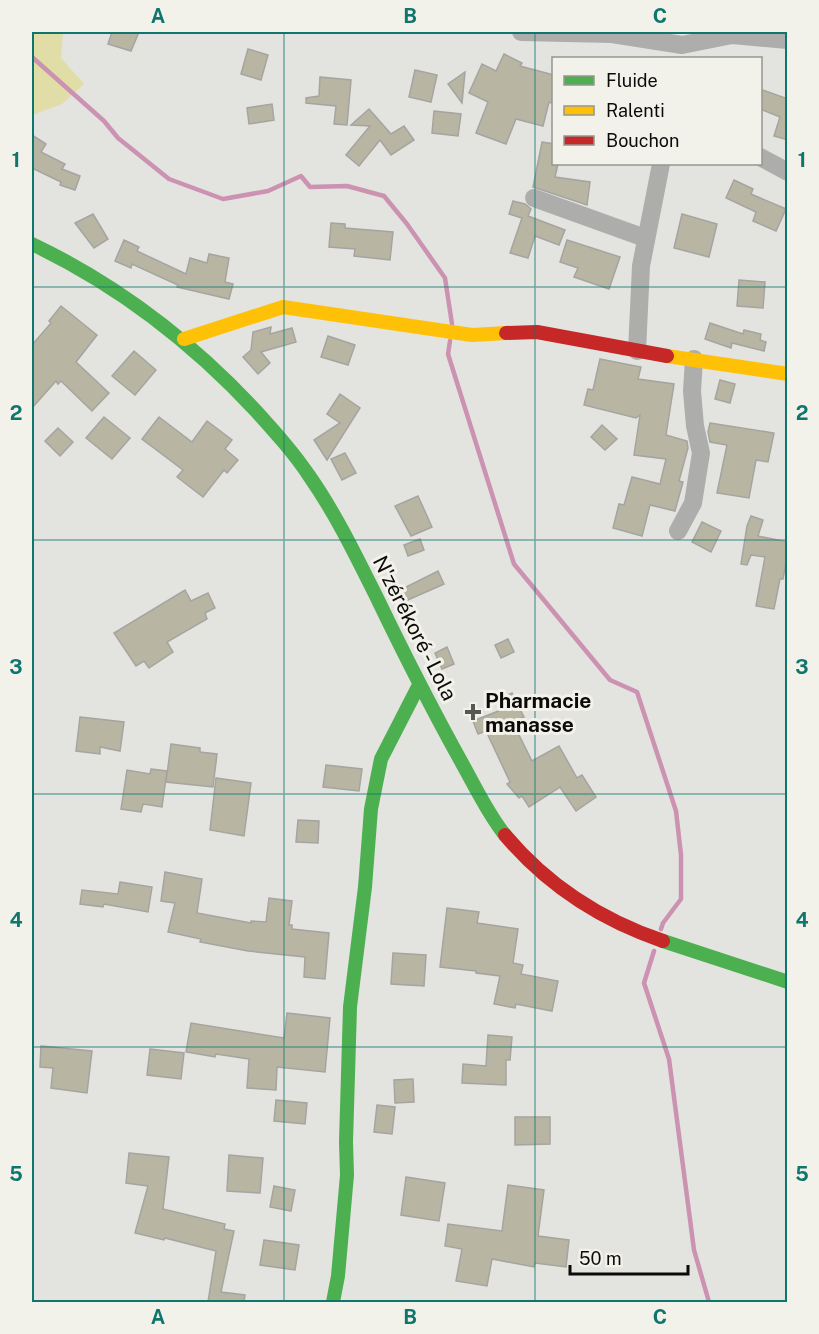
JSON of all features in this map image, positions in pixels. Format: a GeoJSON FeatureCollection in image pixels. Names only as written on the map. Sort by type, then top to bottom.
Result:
{"type":"FeatureCollection","features":[{"type":"Feature","properties":{"kind":"main road","name":"N'zérékoré - Lola"},"geometry":{"type":"LineString","coordinates":[[32,244],[56,255],[132,300],[184,339],[237,388],[286,445],[314,482],[348,542],[419,685],[503,833],[532,863],[568,894],[603,918],[658,942],[788,982]]}},
{"type":"Feature","properties":{"kind":"main road"},"geometry":{"type":"LineString","coordinates":[[184,339],[283,307],[472,335],[537,332],[637,351],[788,374]]}},
{"type":"Feature","properties":{"kind":"main road"},"geometry":{"type":"LineString","coordinates":[[333,1302],[338,1276],[347,1175],[350,1007],[365,887],[371,809],[381,759],[419,685]]}},
{"type":"Feature","properties":{"kind":"street"},"geometry":{"type":"LineString","coordinates":[[521,32],[611,33],[681,52],[732,35],[788,40]]}},
{"type":"Feature","properties":{"kind":"street"},"geometry":{"type":"LineString","coordinates":[[762,158],[788,172]]}},
{"type":"Feature","properties":{"kind":"street"},"geometry":{"type":"LineString","coordinates":[[637,351],[641,266],[662,165]]}},
{"type":"Feature","properties":{"kind":"street"},"geometry":{"type":"LineString","coordinates":[[534,198],[645,238]]}},
{"type":"Feature","properties":{"kind":"street"},"geometry":{"type":"LineString","coordinates":[[678,531],[693,503],[701,453],[692,391],[694,359]]}},
{"type":"Feature","properties":{"kind":"shaded area"},"geometry":{"type":"Polygon","coordinates":[[[32,32],[63,32],[61,58],[84,84],[62,104],[32,115],[32,32]]]}},
{"type":"Feature","properties":{"kind":"building"},"geometry":{"type":"Polygon","coordinates":[[[112,32],[139,32],[131,51],[108,44],[112,32]]]}},
{"type":"Feature","properties":{"kind":"building"},"geometry":{"type":"Polygon","coordinates":[[[248,49],[268,55],[261,80],[241,74],[248,49]]]}},
{"type":"Feature","properties":{"kind":"building"},"geometry":{"type":"Polygon","coordinates":[[[504,54],[522,63],[520,66],[552,74],[552,103],[549,102],[543,126],[516,119],[506,144],[476,133],[488,102],[469,93],[482,64],[496,71],[504,54]]]}},
{"type":"Feature","properties":{"kind":"building"},"geometry":{"type":"Polygon","coordinates":[[[415,70],[437,75],[431,102],[409,97],[415,70]]]}},
{"type":"Feature","properties":{"kind":"building"},"geometry":{"type":"Polygon","coordinates":[[[465,72],[462,103],[448,84],[465,72]]]}},
{"type":"Feature","properties":{"kind":"building"},"geometry":{"type":"Polygon","coordinates":[[[320,77],[351,80],[347,125],[334,124],[336,106],[306,103],[306,98],[319,96],[320,77]]]}},
{"type":"Feature","properties":{"kind":"building"},"geometry":{"type":"Polygon","coordinates":[[[762,90],[788,99],[788,140],[774,136],[780,117],[762,110],[762,90]]]}},
{"type":"Feature","properties":{"kind":"building"},"geometry":{"type":"Polygon","coordinates":[[[272,104],[274,120],[249,124],[247,108],[272,104]]]}},
{"type":"Feature","properties":{"kind":"building"},"geometry":{"type":"Polygon","coordinates":[[[369,109],[391,134],[404,126],[414,140],[391,155],[380,140],[359,166],[346,155],[370,126],[351,125],[369,109]]]}},
{"type":"Feature","properties":{"kind":"building"},"geometry":{"type":"Polygon","coordinates":[[[434,111],[461,114],[458,136],[432,133],[434,111]]]}},
{"type":"Feature","properties":{"kind":"building"},"geometry":{"type":"Polygon","coordinates":[[[32,135],[46,144],[41,152],[65,164],[62,169],[80,176],[75,190],[60,185],[61,182],[32,168],[32,135]]]}},
{"type":"Feature","properties":{"kind":"building"},"geometry":{"type":"Polygon","coordinates":[[[542,142],[552,144],[552,165],[558,165],[555,177],[590,182],[587,205],[533,187],[542,142]]]}},
{"type":"Feature","properties":{"kind":"building"},"geometry":{"type":"Polygon","coordinates":[[[734,180],[753,189],[751,194],[786,209],[776,231],[753,221],[756,212],[726,198],[734,180]]]}},
{"type":"Feature","properties":{"kind":"building"},"geometry":{"type":"Polygon","coordinates":[[[513,201],[525,204],[531,209],[528,216],[565,230],[559,245],[535,236],[528,258],[510,253],[522,218],[509,214],[513,201]]]}},
{"type":"Feature","properties":{"kind":"building"},"geometry":{"type":"Polygon","coordinates":[[[93,214],[108,239],[94,248],[75,223],[93,214]]]}},
{"type":"Feature","properties":{"kind":"building"},"geometry":{"type":"Polygon","coordinates":[[[682,214],[717,224],[709,257],[674,248],[682,214]]]}},
{"type":"Feature","properties":{"kind":"building"},"geometry":{"type":"Polygon","coordinates":[[[331,223],[345,224],[345,228],[393,232],[390,260],[354,256],[355,249],[329,247],[331,223]]]}},
{"type":"Feature","properties":{"kind":"building"},"geometry":{"type":"Polygon","coordinates":[[[124,240],[139,247],[137,251],[186,274],[190,258],[207,263],[209,254],[229,258],[225,282],[233,284],[229,299],[177,287],[178,285],[132,264],[131,268],[115,261],[124,240]]]}},
{"type":"Feature","properties":{"kind":"building"},"geometry":{"type":"Polygon","coordinates":[[[567,240],[620,257],[609,289],[574,277],[578,268],[560,262],[567,240]]]}},
{"type":"Feature","properties":{"kind":"building"},"geometry":{"type":"Polygon","coordinates":[[[739,280],[765,282],[763,308],[737,306],[739,280]]]}},
{"type":"Feature","properties":{"kind":"building"},"geometry":{"type":"Polygon","coordinates":[[[61,306],[97,335],[76,362],[109,393],[92,411],[61,381],[58,384],[56,381],[32,408],[32,345],[51,323],[49,321],[61,306]]]}},
{"type":"Feature","properties":{"kind":"building"},"geometry":{"type":"Polygon","coordinates":[[[710,323],[743,334],[744,330],[761,334],[760,340],[766,342],[764,351],[732,343],[731,348],[705,339],[710,323]]]}},
{"type":"Feature","properties":{"kind":"building"},"geometry":{"type":"Polygon","coordinates":[[[271,327],[270,334],[292,328],[296,342],[261,352],[270,363],[258,374],[243,357],[251,350],[253,332],[271,327]]]}},
{"type":"Feature","properties":{"kind":"building"},"geometry":{"type":"Polygon","coordinates":[[[328,336],[355,345],[348,365],[321,357],[328,336]]]}},
{"type":"Feature","properties":{"kind":"building"},"geometry":{"type":"Polygon","coordinates":[[[134,351],[156,370],[135,395],[112,376],[134,351]]]}},
{"type":"Feature","properties":{"kind":"building"},"geometry":{"type":"Polygon","coordinates":[[[600,359],[641,367],[638,379],[674,384],[666,435],[687,441],[688,448],[679,481],[683,482],[675,511],[650,505],[642,536],[613,528],[619,504],[624,505],[632,477],[660,484],[666,459],[634,455],[640,415],[636,418],[584,405],[588,389],[593,390],[600,359]]]}},
{"type":"Feature","properties":{"kind":"building"},"geometry":{"type":"Polygon","coordinates":[[[720,380],[735,384],[730,403],[715,399],[720,380]]]}},
{"type":"Feature","properties":{"kind":"building"},"geometry":{"type":"Polygon","coordinates":[[[340,394],[360,408],[327,460],[314,440],[340,423],[327,414],[340,394]]]}},
{"type":"Feature","properties":{"kind":"building"},"geometry":{"type":"Polygon","coordinates":[[[104,417],[130,438],[112,459],[86,438],[104,417]]]}},
{"type":"Feature","properties":{"kind":"building"},"geometry":{"type":"Polygon","coordinates":[[[159,417],[192,442],[207,421],[232,440],[225,449],[238,460],[227,473],[224,470],[203,497],[177,477],[183,470],[142,439],[159,417]]]}},
{"type":"Feature","properties":{"kind":"building"},"geometry":{"type":"Polygon","coordinates":[[[710,423],[774,433],[768,462],[756,460],[749,498],[717,493],[727,445],[710,442],[708,432],[710,423]]]}},
{"type":"Feature","properties":{"kind":"building"},"geometry":{"type":"Polygon","coordinates":[[[602,425],[617,439],[605,450],[591,437],[602,425]]]}},
{"type":"Feature","properties":{"kind":"building"},"geometry":{"type":"Polygon","coordinates":[[[58,428],[73,442],[60,456],[45,441],[58,428]]]}},
{"type":"Feature","properties":{"kind":"building"},"geometry":{"type":"Polygon","coordinates":[[[345,453],[356,473],[342,480],[331,459],[345,453]]]}},
{"type":"Feature","properties":{"kind":"building"},"geometry":{"type":"Polygon","coordinates":[[[418,496],[432,527],[411,536],[395,506],[418,496]]]}},
{"type":"Feature","properties":{"kind":"building"},"geometry":{"type":"Polygon","coordinates":[[[751,516],[763,520],[758,536],[788,542],[788,563],[786,563],[783,579],[780,579],[774,609],[756,606],[765,557],[751,555],[747,565],[741,564],[747,526],[751,516]]]}},
{"type":"Feature","properties":{"kind":"building"},"geometry":{"type":"Polygon","coordinates":[[[702,522],[721,531],[711,552],[692,542],[702,522]]]}},
{"type":"Feature","properties":{"kind":"building"},"geometry":{"type":"Polygon","coordinates":[[[420,539],[424,550],[408,556],[404,545],[420,539]]]}},
{"type":"Feature","properties":{"kind":"building"},"geometry":{"type":"Polygon","coordinates":[[[438,571],[444,584],[401,603],[396,592],[438,571]]]}},
{"type":"Feature","properties":{"kind":"building"},"geometry":{"type":"Polygon","coordinates":[[[185,590],[191,601],[208,593],[215,608],[205,613],[207,619],[167,642],[173,652],[149,668],[144,661],[136,666],[114,633],[185,590]]]}},
{"type":"Feature","properties":{"kind":"building"},"geometry":{"type":"Polygon","coordinates":[[[508,639],[514,652],[501,658],[495,645],[508,639]]]}},
{"type":"Feature","properties":{"kind":"building"},"geometry":{"type":"Polygon","coordinates":[[[447,647],[454,664],[442,669],[435,653],[447,647]]]}},
{"type":"Feature","properties":{"kind":"building"},"geometry":{"type":"Polygon","coordinates":[[[512,693],[524,717],[512,721],[532,761],[559,746],[577,778],[582,775],[596,797],[576,811],[560,787],[529,807],[522,796],[519,798],[507,784],[510,782],[486,731],[478,734],[473,721],[501,710],[496,700],[512,693]]]}},
{"type":"Feature","properties":{"kind":"building"},"geometry":{"type":"Polygon","coordinates":[[[80,717],[124,722],[120,751],[100,747],[100,754],[76,751],[80,717]]]}},
{"type":"Feature","properties":{"kind":"building"},"geometry":{"type":"Polygon","coordinates":[[[171,744],[200,748],[200,752],[217,754],[213,787],[166,782],[171,744]]]}},
{"type":"Feature","properties":{"kind":"building"},"geometry":{"type":"Polygon","coordinates":[[[326,765],[362,769],[359,791],[323,787],[326,765]]]}},
{"type":"Feature","properties":{"kind":"building"},"geometry":{"type":"Polygon","coordinates":[[[151,769],[167,771],[162,807],[143,804],[141,812],[121,809],[127,770],[150,774],[151,769]]]}},
{"type":"Feature","properties":{"kind":"building"},"geometry":{"type":"Polygon","coordinates":[[[216,778],[251,783],[244,836],[210,830],[216,778]]]}},
{"type":"Feature","properties":{"kind":"building"},"geometry":{"type":"Polygon","coordinates":[[[298,820],[319,821],[318,843],[296,842],[298,820]]]}},
{"type":"Feature","properties":{"kind":"building"},"geometry":{"type":"Polygon","coordinates":[[[165,872],[202,879],[197,913],[251,923],[251,921],[266,922],[269,898],[292,901],[289,925],[292,925],[292,929],[329,933],[325,979],[304,977],[305,957],[248,951],[200,942],[201,939],[168,932],[175,903],[161,901],[165,872]]]}},
{"type":"Feature","properties":{"kind":"building"},"geometry":{"type":"Polygon","coordinates":[[[120,882],[152,887],[148,912],[104,904],[103,907],[80,904],[82,890],[118,894],[120,882]]]}},
{"type":"Feature","properties":{"kind":"building"},"geometry":{"type":"Polygon","coordinates":[[[447,908],[479,912],[477,923],[518,929],[513,963],[523,965],[521,974],[558,981],[552,1011],[516,1004],[515,1008],[494,1004],[500,976],[440,967],[447,908]]]}},
{"type":"Feature","properties":{"kind":"building"},"geometry":{"type":"Polygon","coordinates":[[[393,953],[426,955],[424,986],[391,984],[393,953]]]}},
{"type":"Feature","properties":{"kind":"building"},"geometry":{"type":"Polygon","coordinates":[[[287,1013],[330,1018],[325,1072],[277,1067],[276,1090],[247,1088],[249,1059],[186,1052],[191,1023],[284,1038],[287,1013]]]}},
{"type":"Feature","properties":{"kind":"building"},"geometry":{"type":"Polygon","coordinates":[[[488,1035],[512,1037],[510,1060],[506,1060],[506,1085],[462,1083],[463,1064],[486,1066],[488,1035]]]}},
{"type":"Feature","properties":{"kind":"building"},"geometry":{"type":"Polygon","coordinates":[[[41,1046],[92,1051],[87,1093],[51,1088],[53,1068],[40,1067],[41,1046]]]}},
{"type":"Feature","properties":{"kind":"building"},"geometry":{"type":"Polygon","coordinates":[[[150,1049],[184,1053],[181,1079],[147,1075],[150,1049]]]}},
{"type":"Feature","properties":{"kind":"building"},"geometry":{"type":"Polygon","coordinates":[[[413,1079],[414,1102],[395,1103],[394,1080],[413,1079]]]}},
{"type":"Feature","properties":{"kind":"building"},"geometry":{"type":"Polygon","coordinates":[[[276,1100],[307,1103],[305,1124],[274,1121],[276,1100]]]}},
{"type":"Feature","properties":{"kind":"building"},"geometry":{"type":"Polygon","coordinates":[[[377,1105],[395,1107],[392,1134],[374,1132],[377,1105]]]}},
{"type":"Feature","properties":{"kind":"building"},"geometry":{"type":"Polygon","coordinates":[[[515,1117],[550,1117],[550,1144],[515,1145],[515,1117]]]}},
{"type":"Feature","properties":{"kind":"building"},"geometry":{"type":"Polygon","coordinates":[[[129,1153],[169,1157],[163,1209],[225,1224],[224,1229],[234,1231],[221,1292],[245,1295],[244,1302],[208,1302],[216,1251],[135,1233],[148,1186],[126,1183],[129,1153]]]}},
{"type":"Feature","properties":{"kind":"building"},"geometry":{"type":"Polygon","coordinates":[[[229,1155],[263,1158],[260,1193],[227,1191],[229,1155]]]}},
{"type":"Feature","properties":{"kind":"building"},"geometry":{"type":"Polygon","coordinates":[[[406,1177],[445,1183],[439,1221],[401,1215],[406,1177]]]}},
{"type":"Feature","properties":{"kind":"building"},"geometry":{"type":"Polygon","coordinates":[[[508,1185],[544,1190],[538,1236],[569,1240],[566,1267],[535,1263],[534,1267],[492,1259],[487,1286],[456,1281],[462,1249],[445,1246],[448,1224],[502,1231],[508,1185]]]}},
{"type":"Feature","properties":{"kind":"building"},"geometry":{"type":"Polygon","coordinates":[[[274,1186],[295,1190],[291,1211],[270,1207],[274,1186]]]}},
{"type":"Feature","properties":{"kind":"building"},"geometry":{"type":"Polygon","coordinates":[[[264,1240],[299,1245],[295,1270],[260,1265],[264,1240]]]}},
{"type":"Feature","properties":{"kind":"waterway"},"geometry":{"type":"LineString","coordinates":[[32,57],[104,121],[118,138],[169,179],[223,199],[268,191],[301,176],[310,187],[347,186],[384,196],[445,278],[452,324]]}},
{"type":"Feature","properties":{"kind":"waterway"},"geometry":{"type":"LineString","coordinates":[[450,341],[448,354],[514,564],[610,680],[637,692],[676,811],[681,855],[681,899],[661,929]]}},
{"type":"Feature","properties":{"kind":"waterway"},"geometry":{"type":"LineString","coordinates":[[654,951],[644,983],[669,1059],[694,1250],[709,1302]]}},
{"type":"Feature","properties":{"kind":"traffic: fast"},"geometry":{"type":"LineString","coordinates":[[32,244],[64,260],[124,296],[179,338],[231,385],[291,451],[338,522],[441,724],[488,810],[505,835]]}},
{"type":"Feature","properties":{"kind":"traffic: fast"},"geometry":{"type":"LineString","coordinates":[[333,1302],[338,1276],[347,1175],[350,1007],[365,887],[371,809],[381,759],[419,685]]}},
{"type":"Feature","properties":{"kind":"traffic: fast"},"geometry":{"type":"LineString","coordinates":[[663,941],[788,982]]}},
{"type":"Feature","properties":{"kind":"traffic: slow"},"geometry":{"type":"LineString","coordinates":[[184,339],[283,307],[472,335],[506,333]]}},
{"type":"Feature","properties":{"kind":"traffic: slow"},"geometry":{"type":"LineString","coordinates":[[667,356],[788,374]]}},
{"type":"Feature","properties":{"kind":"traffic: jam"},"geometry":{"type":"LineString","coordinates":[[506,333],[537,332],[667,356]]}},
{"type":"Feature","properties":{"kind":"traffic: jam"},"geometry":{"type":"LineString","coordinates":[[505,835],[539,870],[576,899],[618,923],[663,941]]}},
{"type":"Feature","properties":{"kind":"place","name":"Pharmacie manasse"},"geometry":{"type":"Point","coordinates":[473,712]}}]}
